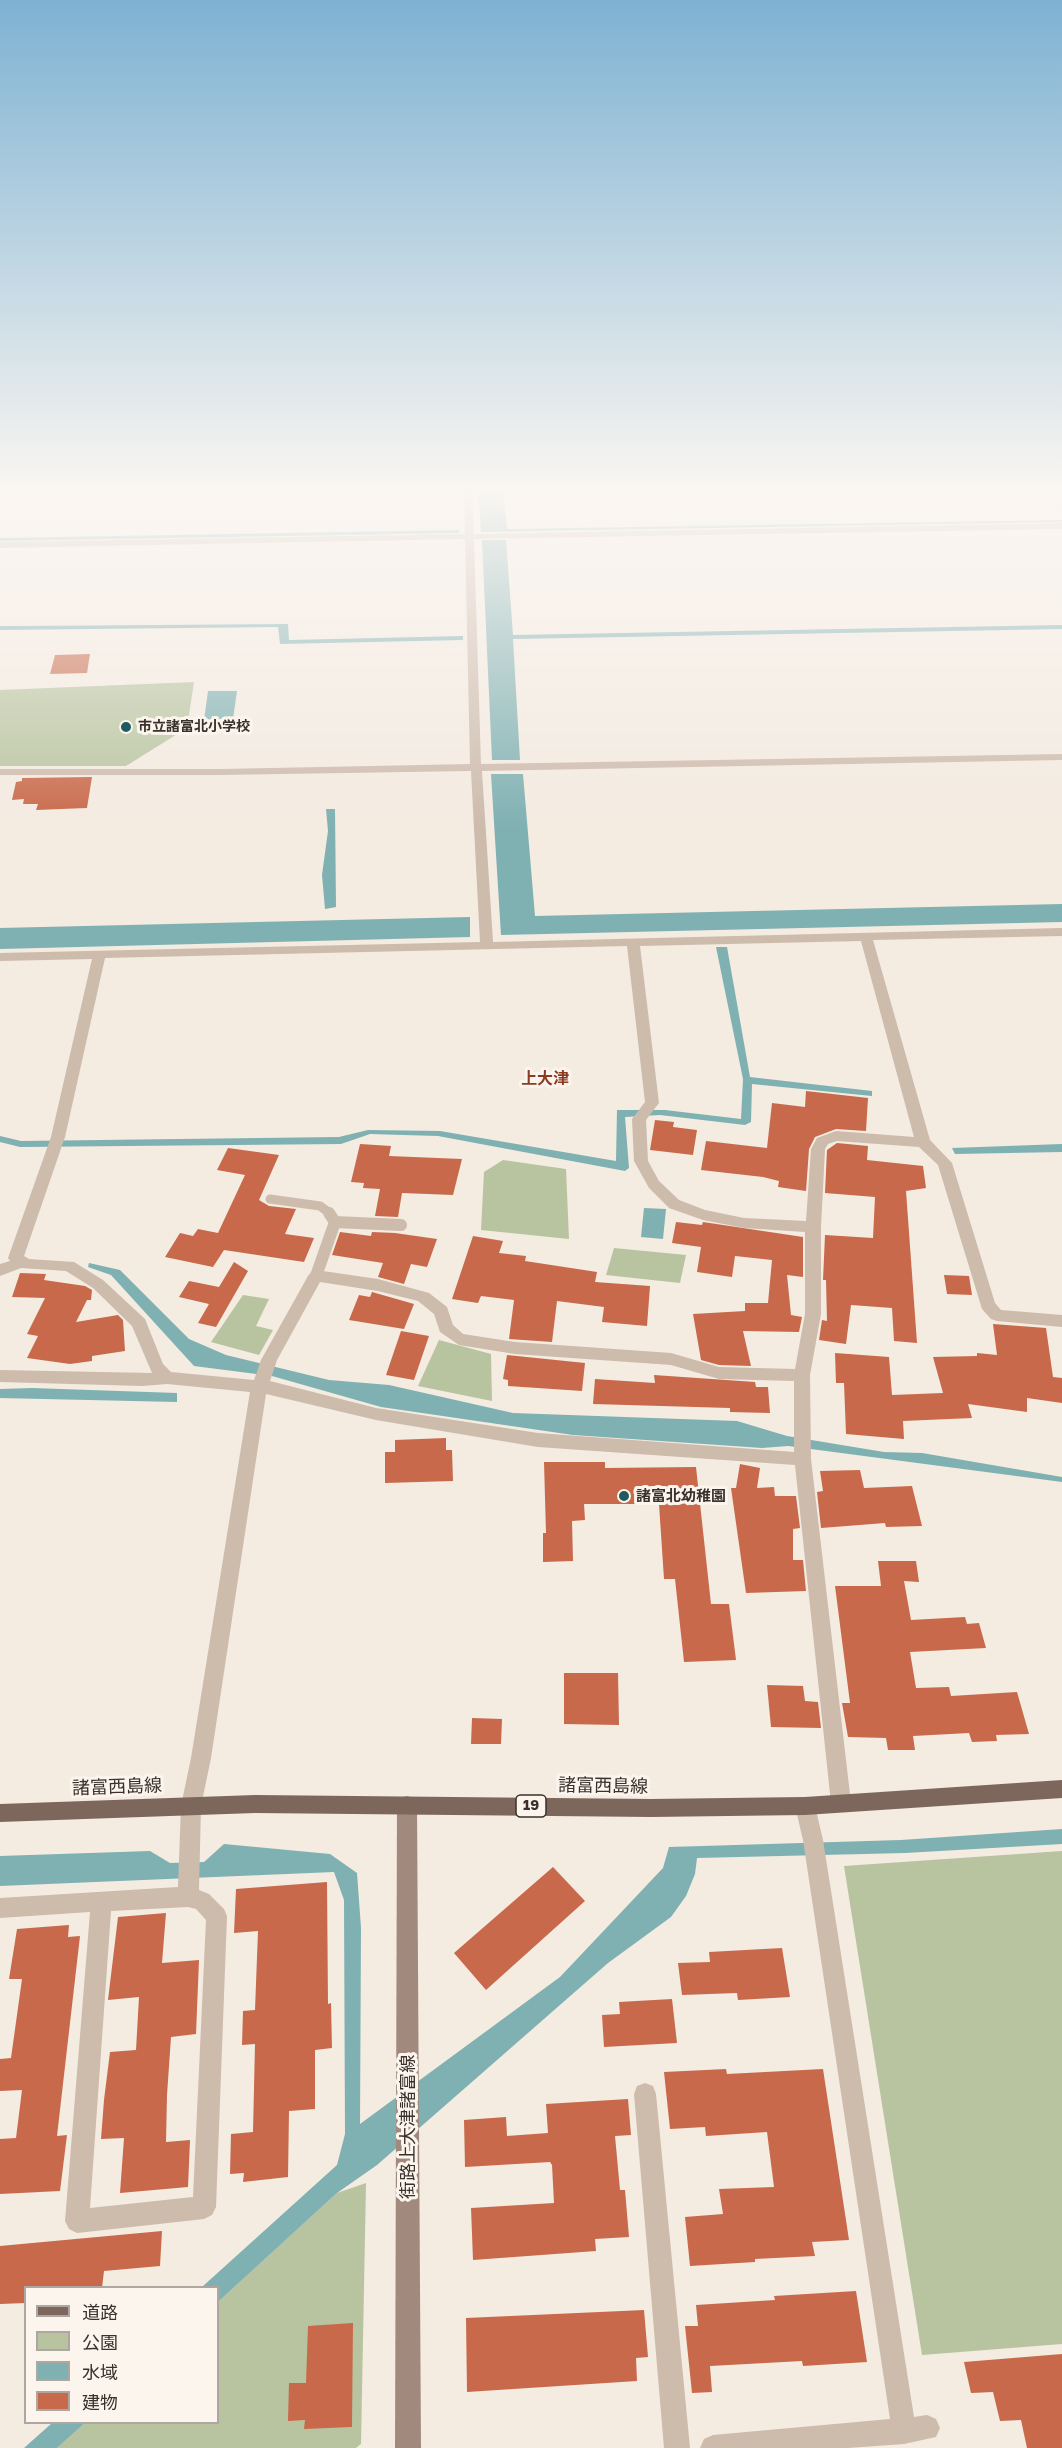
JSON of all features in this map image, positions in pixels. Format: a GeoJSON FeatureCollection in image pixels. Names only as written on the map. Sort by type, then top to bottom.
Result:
{"type":"FeatureCollection","features":[{"type":"Feature","properties":{"kind":"main road","name":"諸富西島線"},"geometry":{"type":"LineString","coordinates":[[0,1813],[190,1806],[407,1805],[651,1808],[805,1806],[1062,1789]]}},
{"type":"Feature","properties":{"kind":"street"},"geometry":{"type":"LineString","coordinates":[[471,601],[476,769],[488,945]]}},
{"type":"Feature","properties":{"kind":"street"},"geometry":{"type":"LineString","coordinates":[[0,772],[476,769],[1062,758]]}},
{"type":"Feature","properties":{"kind":"street"},"geometry":{"type":"LineString","coordinates":[[0,957],[1062,932]]}},
{"type":"Feature","properties":{"kind":"street"},"geometry":{"type":"LineString","coordinates":[[866,936],[923,1142],[945,1163],[988,1305],[997,1315],[1062,1321]]}},
{"type":"Feature","properties":{"kind":"street"},"geometry":{"type":"LineString","coordinates":[[633,942],[652,1103],[643,1113],[641,1161],[654,1184],[674,1204],[703,1215],[744,1223],[813,1227]]}},
{"type":"Feature","properties":{"kind":"street"},"geometry":{"type":"LineString","coordinates":[[99,955],[56,1144],[16,1258],[26,1264],[69,1266],[98,1284],[139,1323],[156,1367],[167,1378]]}},
{"type":"Feature","properties":{"kind":"street"},"geometry":{"type":"LineString","coordinates":[[841,1803],[803,1456],[802,1375],[813,1314],[813,1227],[818,1149],[822,1141],[836,1136],[923,1142]]}},
{"type":"Feature","properties":{"kind":"street"},"geometry":{"type":"LineString","coordinates":[[0,1270],[22,1262]]}},
{"type":"Feature","properties":{"kind":"street"},"geometry":{"type":"LineString","coordinates":[[188,1897],[190,1806],[201,1758],[260,1384],[269,1360],[316,1276],[378,1285],[423,1297],[441,1311],[446,1328],[459,1338],[515,1348],[671,1359],[719,1373],[802,1375]]}},
{"type":"Feature","properties":{"kind":"street"},"geometry":{"type":"LineString","coordinates":[[0,1376],[143,1380],[167,1378],[260,1384],[376,1414],[538,1440],[803,1456]]}},
{"type":"Feature","properties":{"kind":"street","name":"街路上大津諸富線"},"geometry":{"type":"LineString","coordinates":[[407,1805],[408,2448]]}},
{"type":"Feature","properties":{"kind":"street"},"geometry":{"type":"LineString","coordinates":[[713,2448],[915,2430],[813,1840],[805,1806]]}},
{"type":"Feature","properties":{"kind":"street"},"geometry":{"type":"LineString","coordinates":[[0,1908],[101,1901],[188,1897],[202,1901],[218,1916],[204,2207],[77,2221],[101,1901]]}},
{"type":"Feature","properties":{"kind":"street"},"geometry":{"type":"LineString","coordinates":[[645,2094],[676,2448]]}},
{"type":"Feature","properties":{"kind":"lane"},"geometry":{"type":"LineString","coordinates":[[270,1199],[320,1206],[332,1215],[335,1222],[316,1276]]}},
{"type":"Feature","properties":{"kind":"lane"},"geometry":{"type":"LineString","coordinates":[[335,1222],[401,1226]]}},
{"type":"Feature","properties":{"kind":"green space"},"geometry":{"type":"Polygon","coordinates":[[[194,682],[187,728],[126,766],[0,766],[0,690],[194,682]]]}},
{"type":"Feature","properties":{"kind":"green space"},"geometry":{"type":"Polygon","coordinates":[[[503,1160],[566,1169],[569,1239],[481,1230],[484,1172],[503,1160]]]}},
{"type":"Feature","properties":{"kind":"green space"},"geometry":{"type":"Polygon","coordinates":[[[614,1248],[686,1255],[680,1283],[606,1275],[614,1248]]]}},
{"type":"Feature","properties":{"kind":"green space"},"geometry":{"type":"Polygon","coordinates":[[[243,1295],[269,1299],[256,1326],[273,1330],[259,1355],[211,1342],[243,1295]]]}},
{"type":"Feature","properties":{"kind":"green space"},"geometry":{"type":"Polygon","coordinates":[[[439,1340],[491,1354],[492,1401],[418,1386],[439,1340]]]}},
{"type":"Feature","properties":{"kind":"green space"},"geometry":{"type":"Polygon","coordinates":[[[1062,1851],[1062,2344],[922,2355],[844,1866],[1062,1851]]]}},
{"type":"Feature","properties":{"kind":"green space"},"geometry":{"type":"Polygon","coordinates":[[[366,2183],[361,2444],[356,2448],[57,2448],[84,2424],[219,2424],[219,2301],[337,2193],[366,2183]]]}},
{"type":"Feature","properties":{"kind":"water"},"geometry":{"type":"Polygon","coordinates":[[[485,601],[511,601],[513,635],[1062,625],[1062,629],[513,639],[520,760],[492,760],[485,601]]]}},
{"type":"Feature","properties":{"kind":"water"},"geometry":{"type":"Polygon","coordinates":[[[288,624],[289,640],[463,636],[463,640],[280,644],[278,627],[0,630],[0,626],[288,624]]]}},
{"type":"Feature","properties":{"kind":"water"},"geometry":{"type":"Polygon","coordinates":[[[208,691],[237,691],[233,719],[204,720],[208,691]]]}},
{"type":"Feature","properties":{"kind":"water"},"geometry":{"type":"Polygon","coordinates":[[[491,774],[523,774],[535,916],[1062,904],[1062,922],[501,935],[491,774]]]}},
{"type":"Feature","properties":{"kind":"water"},"geometry":{"type":"Polygon","coordinates":[[[326,809],[335,809],[336,907],[325,909],[322,875],[328,831],[326,809]]]}},
{"type":"Feature","properties":{"kind":"water"},"geometry":{"type":"Polygon","coordinates":[[[470,917],[470,937],[0,949],[0,928],[470,917]]]}},
{"type":"Feature","properties":{"kind":"water"},"geometry":{"type":"Polygon","coordinates":[[[716,947],[727,947],[750,1077],[872,1091],[872,1096],[752,1084],[751,1122],[745,1125],[660,1115],[625,1117],[629,1168],[625,1171],[438,1136],[370,1134],[341,1144],[20,1147],[0,1142],[0,1136],[21,1141],[339,1137],[368,1130],[440,1131],[616,1161],[617,1110],[665,1110],[741,1119],[743,1079],[716,947]]]}},
{"type":"Feature","properties":{"kind":"water"},"geometry":{"type":"Polygon","coordinates":[[[1062,1144],[1062,1152],[955,1154],[952,1148],[1062,1144]]]}},
{"type":"Feature","properties":{"kind":"water"},"geometry":{"type":"Polygon","coordinates":[[[644,1208],[666,1209],[663,1239],[641,1237],[644,1208]]]}},
{"type":"Feature","properties":{"kind":"water"},"geometry":{"type":"Polygon","coordinates":[[[89,1263],[120,1270],[189,1339],[226,1355],[329,1380],[389,1385],[513,1413],[737,1421],[787,1436],[884,1452],[922,1453],[1062,1477],[1062,1482],[788,1446],[762,1448],[573,1435],[381,1407],[272,1376],[194,1366],[111,1275],[88,1267],[89,1263]]]}},
{"type":"Feature","properties":{"kind":"water"},"geometry":{"type":"Polygon","coordinates":[[[0,1389],[177,1393],[177,1402],[0,1398],[0,1389]]]}},
{"type":"Feature","properties":{"kind":"water"},"geometry":{"type":"Polygon","coordinates":[[[1062,1829],[1062,1844],[905,1853],[697,1858],[695,1874],[686,1896],[671,1917],[608,1963],[377,2165],[337,2193],[219,2301],[219,2286],[203,2286],[337,2165],[345,2134],[344,1900],[334,1872],[0,1886],[0,1856],[150,1851],[170,1863],[204,1862],[224,1844],[330,1854],[357,1873],[361,1928],[360,2124],[560,1977],[663,1868],[669,1847],[901,1840],[1062,1829]]]}},
{"type":"Feature","properties":{"kind":"water"},"geometry":{"type":"Polygon","coordinates":[[[51,2424],[84,2424],[57,2448],[24,2448],[51,2424]]]}},
{"type":"Feature","properties":{"kind":"building"},"geometry":{"type":"Polygon","coordinates":[[[90,654],[87,673],[50,674],[55,655],[90,654]]]}},
{"type":"Feature","properties":{"kind":"building"},"geometry":{"type":"Polygon","coordinates":[[[92,777],[87,808],[36,810],[38,804],[23,804],[24,799],[12,800],[16,782],[22,781],[22,778],[92,777]]]}},
{"type":"Feature","properties":{"kind":"building"},"geometry":{"type":"Polygon","coordinates":[[[806,1091],[868,1098],[866,1131],[836,1129],[815,1137],[809,1149],[806,1191],[778,1187],[779,1181],[763,1177],[701,1170],[706,1141],[767,1148],[772,1103],[805,1107],[806,1091]]]}},
{"type":"Feature","properties":{"kind":"building"},"geometry":{"type":"Polygon","coordinates":[[[655,1120],[674,1122],[673,1127],[697,1130],[693,1155],[650,1150],[655,1120]]]}},
{"type":"Feature","properties":{"kind":"building"},"geometry":{"type":"Polygon","coordinates":[[[837,1143],[868,1146],[867,1160],[923,1166],[926,1188],[906,1191],[917,1343],[894,1341],[892,1308],[851,1305],[846,1344],[819,1340],[822,1320],[827,1321],[826,1280],[823,1280],[825,1235],[873,1238],[875,1197],[825,1193],[827,1150],[837,1143]]]}},
{"type":"Feature","properties":{"kind":"building"},"geometry":{"type":"Polygon","coordinates":[[[360,1144],[391,1146],[389,1156],[462,1159],[453,1195],[402,1193],[398,1217],[375,1216],[380,1189],[363,1188],[364,1183],[351,1182],[360,1144]]]}},
{"type":"Feature","properties":{"kind":"building"},"geometry":{"type":"Polygon","coordinates":[[[228,1148],[279,1155],[259,1200],[269,1206],[296,1209],[285,1234],[314,1238],[304,1262],[224,1250],[213,1267],[165,1257],[180,1233],[193,1236],[198,1229],[218,1233],[245,1175],[217,1170],[228,1148]]]}},
{"type":"Feature","properties":{"kind":"building"},"geometry":{"type":"Polygon","coordinates":[[[676,1222],[702,1225],[703,1222],[803,1237],[803,1277],[787,1275],[791,1315],[802,1317],[799,1332],[743,1331],[751,1366],[719,1365],[701,1360],[693,1314],[745,1311],[745,1303],[768,1303],[772,1260],[735,1256],[732,1277],[697,1272],[701,1247],[672,1243],[676,1222]]]}},
{"type":"Feature","properties":{"kind":"building"},"geometry":{"type":"Polygon","coordinates":[[[340,1232],[371,1236],[372,1232],[395,1233],[437,1239],[427,1267],[411,1264],[404,1284],[378,1277],[383,1263],[332,1255],[340,1232]]]}},
{"type":"Feature","properties":{"kind":"building"},"geometry":{"type":"Polygon","coordinates":[[[473,1236],[503,1241],[499,1253],[526,1256],[525,1261],[597,1272],[595,1282],[650,1286],[647,1326],[602,1322],[604,1307],[557,1301],[552,1342],[509,1339],[514,1300],[481,1296],[478,1303],[452,1299],[473,1236]]]}},
{"type":"Feature","properties":{"kind":"building"},"geometry":{"type":"Polygon","coordinates":[[[234,1262],[248,1271],[216,1327],[198,1323],[209,1304],[179,1297],[189,1281],[219,1287],[234,1262]]]}},
{"type":"Feature","properties":{"kind":"building"},"geometry":{"type":"Polygon","coordinates":[[[20,1273],[46,1274],[44,1280],[85,1286],[92,1290],[91,1300],[87,1300],[76,1322],[118,1315],[123,1320],[125,1351],[92,1356],[92,1361],[70,1364],[27,1358],[38,1336],[27,1334],[45,1298],[12,1297],[20,1273]]]}},
{"type":"Feature","properties":{"kind":"building"},"geometry":{"type":"Polygon","coordinates":[[[944,1275],[969,1276],[972,1295],[947,1294],[944,1275]]]}},
{"type":"Feature","properties":{"kind":"building"},"geometry":{"type":"Polygon","coordinates":[[[372,1292],[414,1304],[404,1329],[349,1320],[359,1295],[370,1297],[372,1292]]]}},
{"type":"Feature","properties":{"kind":"building"},"geometry":{"type":"Polygon","coordinates":[[[993,1324],[1046,1328],[1053,1377],[1062,1378],[1062,1403],[1027,1398],[1027,1412],[968,1404],[972,1418],[903,1421],[904,1439],[846,1434],[844,1383],[836,1383],[835,1353],[889,1357],[892,1395],[943,1393],[933,1357],[977,1356],[977,1353],[997,1355],[993,1324]]]}},
{"type":"Feature","properties":{"kind":"building"},"geometry":{"type":"Polygon","coordinates":[[[401,1331],[429,1336],[414,1380],[386,1375],[401,1331]]]}},
{"type":"Feature","properties":{"kind":"building"},"geometry":{"type":"Polygon","coordinates":[[[507,1355],[585,1363],[582,1391],[508,1386],[508,1380],[503,1379],[507,1355]]]}},
{"type":"Feature","properties":{"kind":"building"},"geometry":{"type":"Polygon","coordinates":[[[654,1375],[755,1382],[756,1387],[768,1387],[770,1413],[730,1412],[730,1408],[593,1404],[595,1379],[655,1383],[654,1375]]]}},
{"type":"Feature","properties":{"kind":"building"},"geometry":{"type":"Polygon","coordinates":[[[446,1438],[446,1450],[452,1450],[453,1481],[385,1483],[385,1452],[395,1452],[395,1440],[446,1438]]]}},
{"type":"Feature","properties":{"kind":"building"},"geometry":{"type":"Polygon","coordinates":[[[544,1462],[605,1462],[605,1468],[696,1467],[711,1604],[729,1604],[736,1660],[684,1662],[675,1579],[664,1579],[659,1504],[584,1504],[585,1520],[572,1521],[573,1561],[543,1562],[543,1533],[546,1533],[544,1462]]]}},
{"type":"Feature","properties":{"kind":"building"},"geometry":{"type":"Polygon","coordinates":[[[740,1464],[760,1468],[757,1488],[774,1487],[775,1496],[796,1496],[800,1528],[793,1529],[793,1560],[803,1560],[806,1591],[746,1593],[731,1488],[736,1488],[740,1464]]]}},
{"type":"Feature","properties":{"kind":"building"},"geometry":{"type":"Polygon","coordinates":[[[860,1470],[864,1488],[912,1486],[922,1526],[886,1527],[885,1523],[821,1528],[817,1492],[823,1491],[820,1471],[860,1470]]]}},
{"type":"Feature","properties":{"kind":"building"},"geometry":{"type":"Polygon","coordinates":[[[878,1561],[916,1561],[919,1582],[904,1581],[911,1620],[965,1617],[967,1624],[979,1623],[986,1648],[910,1652],[916,1688],[949,1687],[951,1696],[1017,1692],[1029,1734],[996,1735],[997,1741],[972,1742],[969,1733],[913,1736],[915,1750],[888,1750],[886,1738],[848,1737],[842,1703],[850,1703],[835,1586],[881,1586],[878,1561]]]}},
{"type":"Feature","properties":{"kind":"building"},"geometry":{"type":"Polygon","coordinates":[[[564,1673],[618,1673],[619,1725],[564,1724],[564,1673]]]}},
{"type":"Feature","properties":{"kind":"building"},"geometry":{"type":"Polygon","coordinates":[[[767,1685],[803,1686],[805,1701],[818,1702],[821,1728],[771,1727],[767,1685]]]}},
{"type":"Feature","properties":{"kind":"building"},"geometry":{"type":"Polygon","coordinates":[[[472,1718],[502,1719],[501,1744],[471,1744],[472,1718]]]}},
{"type":"Feature","properties":{"kind":"building"},"geometry":{"type":"Polygon","coordinates":[[[553,1867],[585,1901],[486,1990],[454,1953],[553,1867]]]}},
{"type":"Feature","properties":{"kind":"building"},"geometry":{"type":"Polygon","coordinates":[[[327,1882],[328,2004],[331,2003],[332,2048],[315,2050],[315,2109],[289,2111],[288,2177],[243,2182],[244,2173],[230,2174],[231,2134],[253,2132],[255,2044],[242,2045],[243,2011],[255,2010],[258,1931],[234,1933],[236,1889],[327,1882]]]}},
{"type":"Feature","properties":{"kind":"building"},"geometry":{"type":"Polygon","coordinates":[[[166,1913],[162,1963],[199,1960],[196,2034],[171,2037],[167,2095],[166,2142],[190,2140],[188,2187],[120,2193],[124,2138],[101,2139],[104,2100],[110,2052],[136,2050],[139,1997],[108,2000],[118,1917],[166,1913]]]}},
{"type":"Feature","properties":{"kind":"building"},"geometry":{"type":"Polygon","coordinates":[[[69,1925],[68,1937],[80,1936],[57,2136],[67,2135],[60,2191],[0,2194],[0,2139],[16,2138],[22,2090],[0,2091],[0,2059],[11,2058],[22,1979],[9,1979],[17,1929],[69,1925]]]}},
{"type":"Feature","properties":{"kind":"building"},"geometry":{"type":"Polygon","coordinates":[[[782,1948],[790,1997],[738,2000],[737,1993],[682,1995],[678,1963],[710,1962],[709,1952],[782,1948]]]}},
{"type":"Feature","properties":{"kind":"building"},"geometry":{"type":"Polygon","coordinates":[[[672,1999],[677,2043],[604,2047],[602,2015],[620,2014],[619,2002],[672,1999]]]}},
{"type":"Feature","properties":{"kind":"building"},"geometry":{"type":"Polygon","coordinates":[[[726,2069],[727,2074],[823,2069],[849,2240],[812,2242],[815,2256],[690,2266],[685,2217],[723,2214],[719,2189],[774,2187],[767,2132],[706,2136],[705,2127],[670,2129],[664,2072],[726,2069]]]}},
{"type":"Feature","properties":{"kind":"building"},"geometry":{"type":"Polygon","coordinates":[[[628,2099],[631,2135],[615,2136],[620,2190],[625,2190],[629,2237],[595,2239],[596,2251],[473,2260],[471,2208],[554,2203],[552,2165],[550,2162],[465,2167],[464,2120],[506,2117],[507,2136],[548,2133],[546,2104],[628,2099]]]}},
{"type":"Feature","properties":{"kind":"building"},"geometry":{"type":"Polygon","coordinates":[[[162,2231],[160,2266],[104,2271],[102,2286],[24,2286],[24,2303],[0,2304],[0,2246],[162,2231]]]}},
{"type":"Feature","properties":{"kind":"building"},"geometry":{"type":"Polygon","coordinates":[[[856,2291],[867,2362],[803,2366],[802,2361],[710,2366],[712,2392],[692,2393],[685,2326],[698,2326],[696,2305],[775,2300],[774,2296],[856,2291]]]}},
{"type":"Feature","properties":{"kind":"building"},"geometry":{"type":"Polygon","coordinates":[[[644,2310],[648,2357],[636,2358],[637,2381],[467,2392],[466,2318],[644,2310]]]}},
{"type":"Feature","properties":{"kind":"building"},"geometry":{"type":"Polygon","coordinates":[[[353,2323],[352,2427],[304,2429],[305,2420],[288,2421],[289,2383],[306,2383],[308,2326],[353,2323]]]}},
{"type":"Feature","properties":{"kind":"building"},"geometry":{"type":"Polygon","coordinates":[[[1062,2354],[1062,2448],[1027,2448],[1021,2420],[1000,2421],[993,2392],[971,2393],[964,2362],[1062,2354]]]}},
{"type":"Feature","properties":{"kind":"place","name":"市立諸富北小学校"},"geometry":{"type":"Point","coordinates":[126,727]}},
{"type":"Feature","properties":{"kind":"place","name":"諸富北幼稚園"},"geometry":{"type":"Point","coordinates":[624,1496]}},
{"type":"Feature","properties":{"kind":"district","name":"上大津"},"geometry":{"type":"Point","coordinates":[545,1079]}}]}
